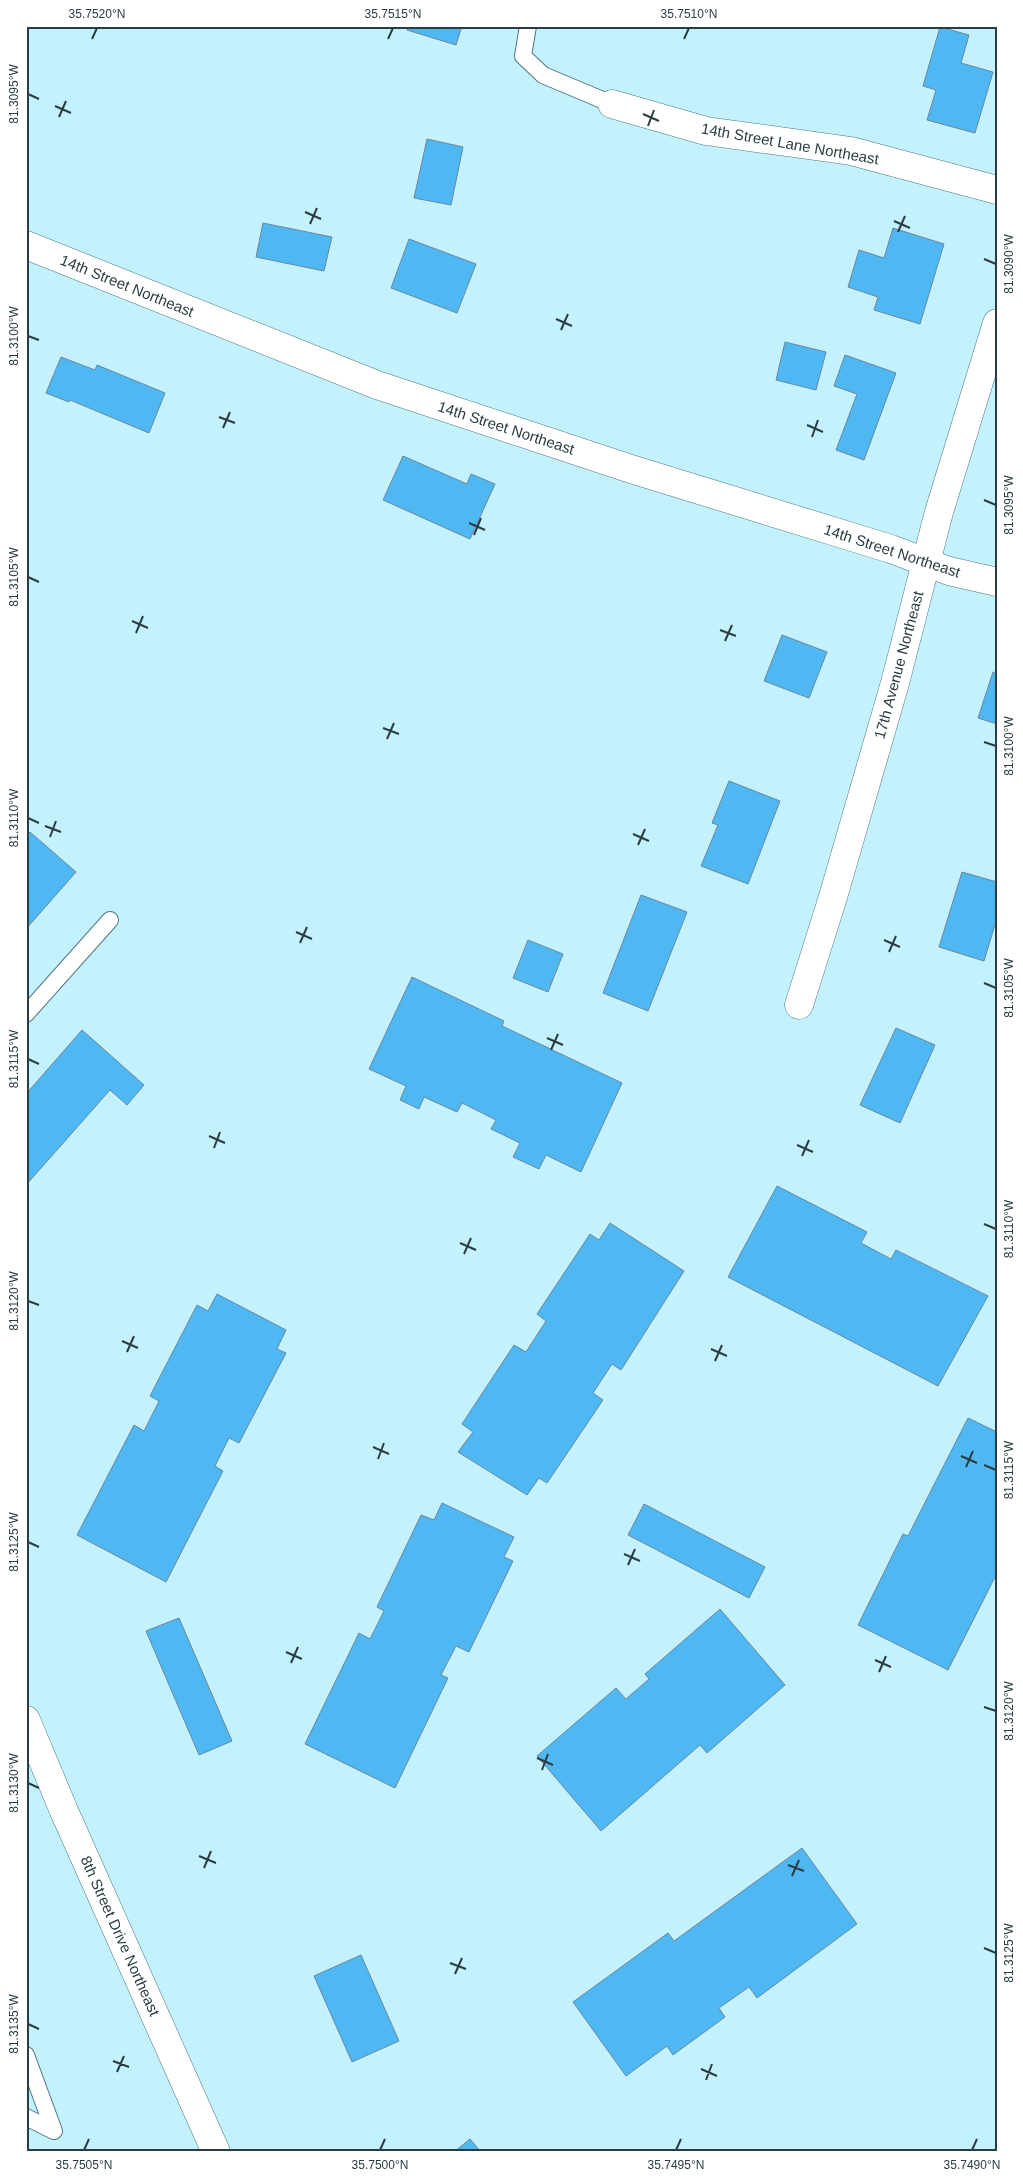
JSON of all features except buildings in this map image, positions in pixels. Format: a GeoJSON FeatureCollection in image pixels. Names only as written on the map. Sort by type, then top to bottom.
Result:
{"type":"FeatureCollection","features":[{"type":"Feature","properties":{"kind":"street","name":"14th Street Lane Northeast"},"geometry":{"type":"LineString","coordinates":[[612,104],[706,131],[851,151],[997,190]]}},
{"type":"Feature","properties":{"kind":"street","name":"14th Street Northeast"},"geometry":{"type":"LineString","coordinates":[[26,245],[377,385],[622,466],[949,570],[997,582]]}},
{"type":"Feature","properties":{"kind":"street","name":"17th Avenue Northeast"},"geometry":{"type":"LineString","coordinates":[[798,1005],[833,897],[887,711],[939,512],[997,323]]}},
{"type":"Feature","properties":{"kind":"street","name":"8th Street Drive Northeast"},"geometry":{"type":"LineString","coordinates":[[26,1720],[64,1811],[216,2152]]}},
{"type":"Feature","properties":{"kind":"lane"},"geometry":{"type":"LineString","coordinates":[[528,26],[523,56],[542,74],[612,104]]}},
{"type":"Feature","properties":{"kind":"lane"},"geometry":{"type":"LineString","coordinates":[[26,1014],[110,920]]}},
{"type":"Feature","properties":{"kind":"lane"},"geometry":{"type":"LineString","coordinates":[[26,2055],[54,2131],[26,2117]]}}]}
